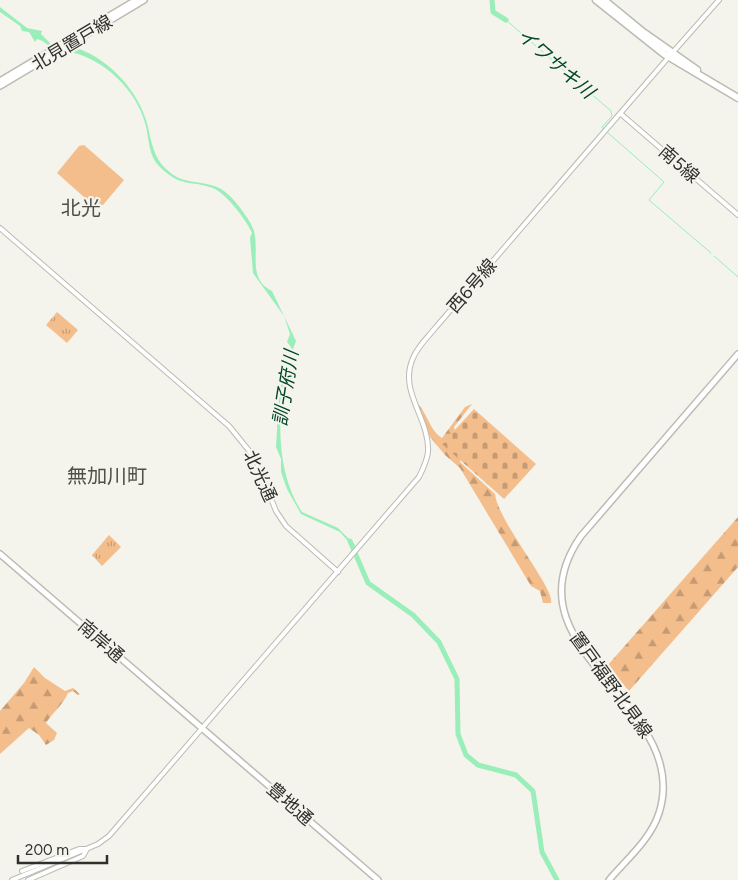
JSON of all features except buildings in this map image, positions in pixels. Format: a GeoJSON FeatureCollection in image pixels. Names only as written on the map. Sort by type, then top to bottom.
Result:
{"type":"FeatureCollection","features":[{"type":"Feature","properties":{"kind":"highway"},"geometry":{"type":"LineString","coordinates":[[596,0],[664,54],[738,98]]}},
{"type":"Feature","properties":{"kind":"highway"},"geometry":{"type":"LineString","coordinates":[[604,0],[666,50],[738,93]]}},
{"type":"Feature","properties":{"kind":"main road","name":"北見置戸線"},"geometry":{"type":"LineString","coordinates":[[0,86],[136,0]]}},
{"type":"Feature","properties":{"kind":"main road","name":"北見置戸線"},"geometry":{"type":"LineString","coordinates":[[74,39],[144,0]]}},
{"type":"Feature","properties":{"kind":"main road","name":"北見置戸線"},"geometry":{"type":"LineString","coordinates":[[0,81],[48,55]]}},
{"type":"Feature","properties":{"kind":"main road","name":"置戸福野北見線"},"geometry":{"type":"LineString","coordinates":[[609,880],[651,831],[663,798],[663,774],[652,742],[571,632],[562,599],[564,570],[571,550],[581,536],[738,354]]}},
{"type":"Feature","properties":{"kind":"main road","name":"南岸通"},"geometry":{"type":"LineString","coordinates":[[0,554],[202,729]]}},
{"type":"Feature","properties":{"kind":"main road","name":"豊地通"},"geometry":{"type":"LineString","coordinates":[[202,729],[378,880]]}},
{"type":"Feature","properties":{"kind":"street"},"geometry":{"type":"LineString","coordinates":[[674,51],[719,0]]}},
{"type":"Feature","properties":{"kind":"street","name":"西6号線"},"geometry":{"type":"LineString","coordinates":[[338,572],[419,477],[425,463],[428,453],[426,433],[409,388],[413,358],[436,327],[667,60]]}},
{"type":"Feature","properties":{"kind":"street","name":"南5線"},"geometry":{"type":"LineString","coordinates":[[621,114],[738,215]]}},
{"type":"Feature","properties":{"kind":"street","name":"北光通"},"geometry":{"type":"LineString","coordinates":[[0,228],[229,426],[255,458],[276,511],[286,526],[338,572]]}},
{"type":"Feature","properties":{"kind":"street"},"geometry":{"type":"LineString","coordinates":[[12,880],[87,849],[109,836],[338,572]]}},
{"type":"Feature","properties":{"kind":"street"},"geometry":{"type":"LineString","coordinates":[[22,871],[79,849],[87,849]]}},
{"type":"Feature","properties":{"kind":"street"},"geometry":{"type":"LineString","coordinates":[[28,880],[83,856],[87,849]]}},
{"type":"Feature","properties":{"kind":"green space"},"geometry":{"type":"Polygon","coordinates":[[[84,145],[124,180],[103,205],[94,206],[57,173],[79,146],[84,145]]]}},
{"type":"Feature","properties":{"kind":"green space"},"geometry":{"type":"Polygon","coordinates":[[[57,312],[78,330],[67,343],[46,325],[57,312]]]}},
{"type":"Feature","properties":{"kind":"green space"},"geometry":{"type":"Polygon","coordinates":[[[416,403],[423,410],[434,430],[442,438],[465,407],[472,404],[454,427],[462,454],[460,462],[495,494],[498,506],[544,584],[550,595],[551,603],[543,603],[540,591],[531,586],[460,468],[445,455],[430,437],[416,403]]]}},
{"type":"Feature","properties":{"kind":"green space"},"geometry":{"type":"Polygon","coordinates":[[[474,409],[536,464],[504,499],[442,444],[474,409]]]}},
{"type":"Feature","properties":{"kind":"green space"},"geometry":{"type":"Polygon","coordinates":[[[738,517],[738,567],[629,691],[607,666],[738,517]]]}},
{"type":"Feature","properties":{"kind":"green space"},"geometry":{"type":"Polygon","coordinates":[[[109,535],[121,547],[102,566],[92,555],[109,535]]]}},
{"type":"Feature","properties":{"kind":"green space"},"geometry":{"type":"Polygon","coordinates":[[[34,667],[45,678],[65,691],[73,688],[80,694],[78,695],[73,691],[68,693],[46,723],[57,733],[54,740],[46,745],[39,735],[29,728],[0,754],[0,711],[24,683],[34,667]]]}},
{"type":"Feature","properties":{"kind":"shaded area","name":"訓子府川"},"geometry":{"type":"Polygon","coordinates":[[[0,7],[27,28],[42,31],[41,34],[53,46],[68,46],[82,50],[107,65],[129,87],[137,100],[144,113],[154,149],[161,164],[172,174],[184,180],[221,189],[233,200],[248,218],[255,234],[256,267],[260,281],[272,291],[284,316],[253,273],[250,238],[252,233],[230,201],[213,188],[175,178],[156,163],[151,152],[147,129],[141,111],[127,88],[107,69],[84,56],[57,51],[37,39],[35,42],[29,32],[22,31],[20,26],[0,12],[0,7]]]}},
{"type":"Feature","properties":{"kind":"shaded area","name":"訓子府川"},"geometry":{"type":"Polygon","coordinates":[[[284,316],[296,341],[281,404],[281,450],[285,473],[292,493],[302,512],[338,528],[355,545],[353,547],[340,532],[301,514],[287,489],[281,472],[281,459],[276,447],[279,397],[284,366],[291,347],[287,342],[290,334],[284,316]]]}},
{"type":"Feature","properties":{"kind":"waterway","name":"イワサキ川"},"geometry":{"type":"LineString","coordinates":[[492,0],[493,12],[506,20]]}},
{"type":"Feature","properties":{"kind":"waterway","name":"イワサキ川"},"geometry":{"type":"LineString","coordinates":[[506,20],[611,111],[612,116],[602,127],[603,129]]}},
{"type":"Feature","properties":{"kind":"waterway","name":"イワサキ川"},"geometry":{"type":"LineString","coordinates":[[607,132],[664,182],[649,200],[711,253]]}},
{"type":"Feature","properties":{"kind":"waterway","name":"イワサキ川"},"geometry":{"type":"LineString","coordinates":[[714,256],[738,277]]}},
{"type":"Feature","properties":{"kind":"waterway","name":"訓子府川"},"geometry":{"type":"LineString","coordinates":[[350,541],[368,583],[413,615],[439,642],[457,679],[458,734],[466,755],[478,765],[516,775],[533,791],[542,852],[557,880]]}},
{"type":"Feature","properties":{"kind":"district","name":"北光"},"geometry":{"type":"Point","coordinates":[81,208]}},
{"type":"Feature","properties":{"kind":"district","name":"無加川町"},"geometry":{"type":"Point","coordinates":[107,476]}}]}
